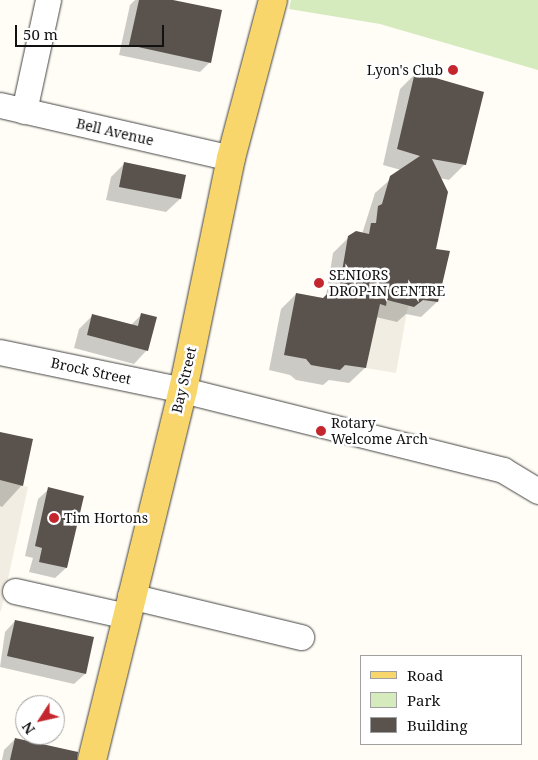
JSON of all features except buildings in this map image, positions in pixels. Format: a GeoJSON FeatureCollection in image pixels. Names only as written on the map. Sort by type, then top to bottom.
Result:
{"type":"FeatureCollection","features":[{"type":"Feature","properties":{"kind":"main road","name":"Bay Street"},"geometry":{"type":"LineString","coordinates":[[92,760],[128,606],[183,390],[231,158],[273,0]]}},
{"type":"Feature","properties":{"kind":"street"},"geometry":{"type":"LineString","coordinates":[[24,111],[48,0]]}},
{"type":"Feature","properties":{"kind":"street","name":"Bell Avenue"},"geometry":{"type":"LineString","coordinates":[[0,105],[231,158]]}},
{"type":"Feature","properties":{"kind":"street","name":"Brock Street"},"geometry":{"type":"LineString","coordinates":[[0,352],[183,390],[503,470],[538,490]]}},
{"type":"Feature","properties":{"kind":"street"},"geometry":{"type":"LineString","coordinates":[[15,591],[128,606],[301,637]]}},
{"type":"Feature","properties":{"kind":"green space"},"geometry":{"type":"Polygon","coordinates":[[[291,0],[538,0],[538,70],[380,24],[289,9],[291,0]]]}},
{"type":"Feature","properties":{"kind":"shaded area"},"geometry":{"type":"Polygon","coordinates":[[[387,300],[408,306],[396,373],[366,368],[379,309],[367,301],[386,306],[387,300]]]}},
{"type":"Feature","properties":{"kind":"shaded area"},"geometry":{"type":"Polygon","coordinates":[[[0,480],[28,487],[1,611],[0,611],[0,480]]]}},
{"type":"Feature","properties":{"kind":"place","name":"Lyon's Club"},"geometry":{"type":"Point","coordinates":[453,70]}},
{"type":"Feature","properties":{"kind":"place","name":"SENIORS DROP-IN CENTRE"},"geometry":{"type":"Point","coordinates":[319,283]}},
{"type":"Feature","properties":{"kind":"place","name":"Rotary Welcome Arch"},"geometry":{"type":"Point","coordinates":[321,431]}},
{"type":"Feature","properties":{"kind":"place","name":"Tim Hortons"},"geometry":{"type":"Point","coordinates":[54,518]}}]}
